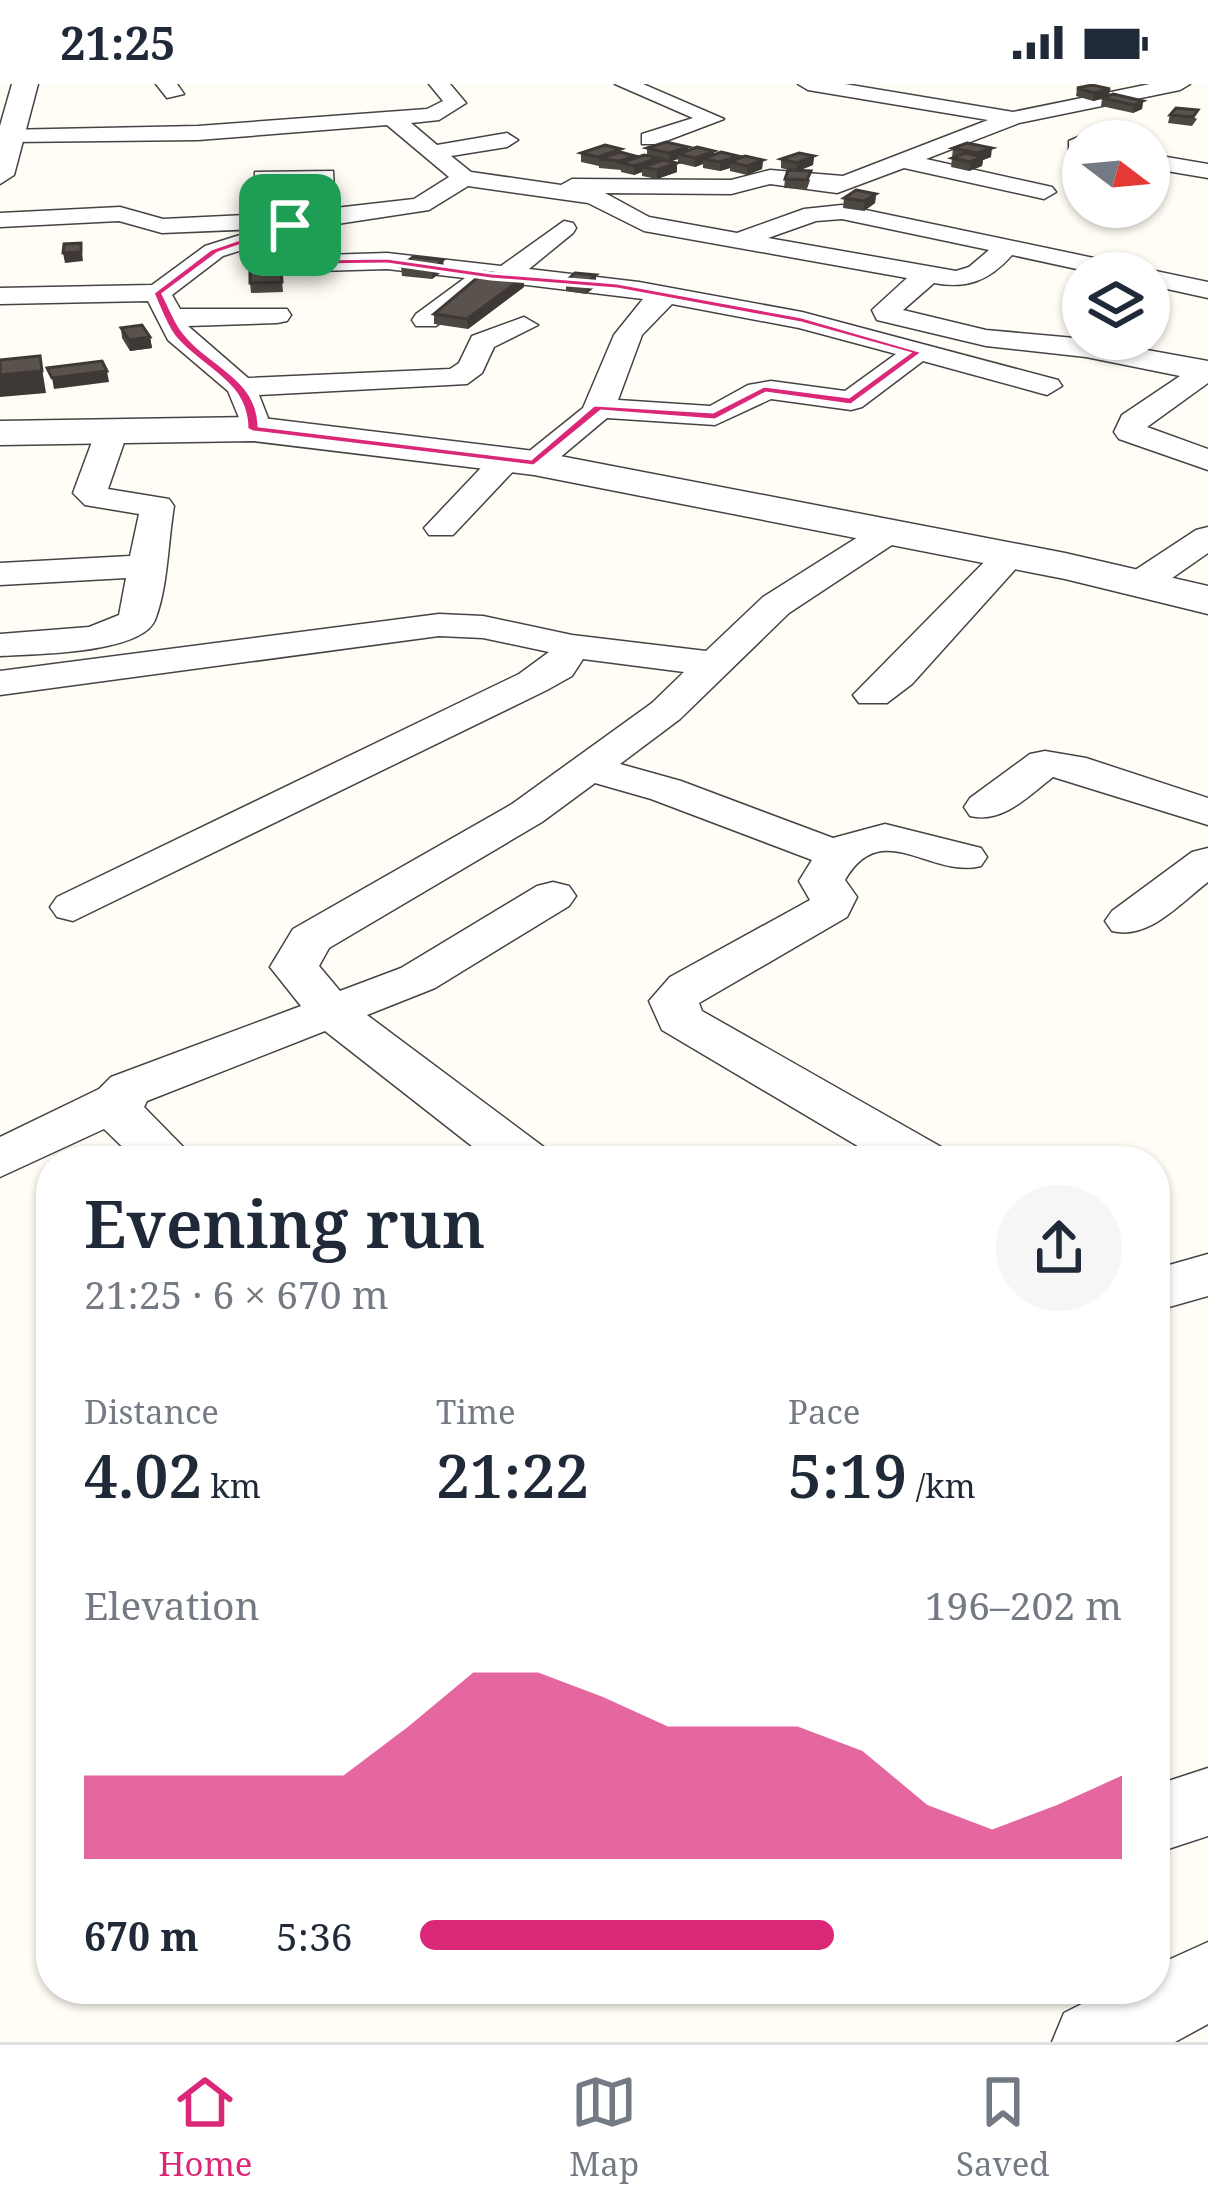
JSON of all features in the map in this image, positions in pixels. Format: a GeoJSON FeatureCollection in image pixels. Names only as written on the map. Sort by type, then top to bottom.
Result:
{"type":"FeatureCollection","features":[{"type":"Feature","properties":{"kind":"street"},"geometry":{"type":"LineString","coordinates":[[8,185],[11,135],[25,84]]}},
{"type":"Feature","properties":{"kind":"street"},"geometry":{"type":"LineString","coordinates":[[625,84],[712,120],[646,149],[729,176]]}},
{"type":"Feature","properties":{"kind":"street"},"geometry":{"type":"LineString","coordinates":[[808,84],[1013,118]]}},
{"type":"Feature","properties":{"kind":"street"},"geometry":{"type":"LineString","coordinates":[[1100,84],[1190,105]]}},
{"type":"Feature","properties":{"kind":"street"},"geometry":{"type":"LineString","coordinates":[[521,187],[662,183],[730,188],[770,177],[838,184],[1013,118],[1180,84]]}},
{"type":"Feature","properties":{"kind":"street"},"geometry":{"type":"LineString","coordinates":[[11,135],[220,131],[394,119],[448,110],[456,103],[451,86]]}},
{"type":"Feature","properties":{"kind":"street"},"geometry":{"type":"LineString","coordinates":[[882,119],[918,105]]}},
{"type":"Feature","properties":{"kind":"street"},"geometry":{"type":"LineString","coordinates":[[647,114],[682,109]]}},
{"type":"Feature","properties":{"kind":"street"},"geometry":{"type":"LineString","coordinates":[[1066,109],[1076,120]]}},
{"type":"Feature","properties":{"kind":"street"},"geometry":{"type":"LineString","coordinates":[[394,119],[476,180],[607,202],[621,218],[644,224],[927,275],[970,277],[1000,254]]}},
{"type":"Feature","properties":{"kind":"street"},"geometry":{"type":"LineString","coordinates":[[220,131],[238,148],[309,145]]}},
{"type":"Feature","properties":{"kind":"street"},"geometry":{"type":"LineString","coordinates":[[433,152],[507,140]]}},
{"type":"Feature","properties":{"kind":"street"},"geometry":{"type":"LineString","coordinates":[[905,162],[1044,192]]}},
{"type":"Feature","properties":{"kind":"street"},"geometry":{"type":"LineString","coordinates":[[163,306],[214,251],[290,225],[420,205],[476,180],[535,163]]}},
{"type":"Feature","properties":{"kind":"street"},"geometry":{"type":"LineString","coordinates":[[1170,165],[1208,171]]}},
{"type":"Feature","properties":{"kind":"street"},"geometry":{"type":"LineString","coordinates":[[263,177],[325,176],[322,218]]}},
{"type":"Feature","properties":{"kind":"street"},"geometry":{"type":"LineString","coordinates":[[737,240],[824,212],[910,224],[1062,258]]}},
{"type":"Feature","properties":{"kind":"street"},"geometry":{"type":"LineString","coordinates":[[0,220],[120,214],[162,226],[255,220],[290,225],[308,241],[314,262],[384,261],[668,295],[802,320],[1047,386]]}},
{"type":"Feature","properties":{"kind":"street"},"geometry":{"type":"LineString","coordinates":[[850,260],[910,224]]}},
{"type":"Feature","properties":{"kind":"street"},"geometry":{"type":"LineString","coordinates":[[426,320],[564,228]]}},
{"type":"Feature","properties":{"kind":"street"},"geometry":{"type":"LineString","coordinates":[[384,230],[384,261]]}},
{"type":"Feature","properties":{"kind":"street"},"geometry":{"type":"LineString","coordinates":[[927,275],[887,314],[986,338],[1086,348],[1207,371]]}},
{"type":"Feature","properties":{"kind":"street"},"geometry":{"type":"LineString","coordinates":[[1170,282],[1208,290]]}},
{"type":"Feature","properties":{"kind":"street"},"geometry":{"type":"LineString","coordinates":[[441,528],[520,461],[598,408],[626,336],[653,302],[668,295]]}},
{"type":"Feature","properties":{"kind":"street"},"geometry":{"type":"LineString","coordinates":[[0,296],[277,315]]}},
{"type":"Feature","properties":{"kind":"street"},"geometry":{"type":"LineString","coordinates":[[163,306],[178,334],[241,388],[253,413],[253,429]]}},
{"type":"Feature","properties":{"kind":"street"},"geometry":{"type":"LineString","coordinates":[[241,388],[457,378],[472,367],[482,342],[524,326]]}},
{"type":"Feature","properties":{"kind":"street"},"geometry":{"type":"LineString","coordinates":[[598,408],[715,416],[764,390],[851,401],[917,352]]}},
{"type":"Feature","properties":{"kind":"street"},"geometry":{"type":"LineString","coordinates":[[1207,371],[1133,422],[1130,432],[1208,460]]}},
{"type":"Feature","properties":{"kind":"street"},"geometry":{"type":"LineString","coordinates":[[0,433],[253,429],[520,461],[1009,556],[1208,600]]}},
{"type":"Feature","properties":{"kind":"street"},"geometry":{"type":"LineString","coordinates":[[0,645],[102,634],[132,625],[157,506],[90,493],[112,431]]}},
{"type":"Feature","properties":{"kind":"street"},"geometry":{"type":"LineString","coordinates":[[506,1146],[332,1012],[294,967],[310,939],[527,813],[666,711],[776,605],[889,532]]}},
{"type":"Feature","properties":{"kind":"street"},"geometry":{"type":"LineString","coordinates":[[1139,584],[1208,537]]}},
{"type":"Feature","properties":{"kind":"street"},"geometry":{"type":"LineString","coordinates":[[873,694],[898,676],[1009,556]]}},
{"type":"Feature","properties":{"kind":"street"},"geometry":{"type":"LineString","coordinates":[[0,574],[146,566]]}},
{"type":"Feature","properties":{"kind":"street"},"geometry":{"type":"LineString","coordinates":[[0,683],[440,625],[483,627],[572,646],[715,664]]}},
{"type":"Feature","properties":{"kind":"street"},"geometry":{"type":"LineString","coordinates":[[73,907],[533,682],[558,668],[572,646]]}},
{"type":"Feature","properties":{"kind":"street"},"geometry":{"type":"LineString","coordinates":[[985,807],[1045,764],[1071,767],[1208,812]]}},
{"type":"Feature","properties":{"kind":"street"},"geometry":{"type":"LineString","coordinates":[[585,767],[666,790],[841,856]]}},
{"type":"Feature","properties":{"kind":"street"},"geometry":{"type":"LineString","coordinates":[[899,1146],[674,1012],[674,1001],[686,987],[835,904],[822,881],[841,856],[877,835],[889,834],[964,856]]}},
{"type":"Feature","properties":{"kind":"street"},"geometry":{"type":"LineString","coordinates":[[1129,920],[1208,861]]}},
{"type":"Feature","properties":{"kind":"street"},"geometry":{"type":"LineString","coordinates":[[0,1160],[117,1101],[129,1090],[418,978],[553,896]]}},
{"type":"Feature","properties":{"kind":"street"},"geometry":{"type":"LineString","coordinates":[[117,1101],[118,1114],[153,1146]]}},
{"type":"Feature","properties":{"kind":"street"},"geometry":{"type":"LineString","coordinates":[[1170,1286],[1208,1275]]}},
{"type":"Feature","properties":{"kind":"street"},"geometry":{"type":"LineString","coordinates":[[1170,1814],[1208,1802]]}},
{"type":"Feature","properties":{"kind":"street"},"geometry":{"type":"LineString","coordinates":[[1170,2001],[1208,1981]]}},
{"type":"Feature","properties":{"kind":"street"},"geometry":{"type":"LineString","coordinates":[[1093,2042],[1165,2004]]}},
{"type":"Feature","properties":{"kind":"building"},"geometry":{"type":"Polygon","coordinates":[[[1077,88],[1110,89],[1094,93],[1077,88]]]}},
{"type":"Feature","properties":{"kind":"building"},"geometry":{"type":"Polygon","coordinates":[[[1113,94],[1143,101],[1134,105],[1103,98],[1113,94]]]}},
{"type":"Feature","properties":{"kind":"building"},"geometry":{"type":"Polygon","coordinates":[[[1176,108],[1198,110],[1193,117],[1170,115],[1176,108]]]}},
{"type":"Feature","properties":{"kind":"building"},"geometry":{"type":"Polygon","coordinates":[[[666,142],[688,147],[669,153],[647,148],[666,142]]]}},
{"type":"Feature","properties":{"kind":"building"},"geometry":{"type":"Polygon","coordinates":[[[967,143],[992,148],[977,153],[953,148],[967,143]]]}},
{"type":"Feature","properties":{"kind":"building"},"geometry":{"type":"Polygon","coordinates":[[[605,145],[621,149],[598,157],[581,153],[605,145]]]}},
{"type":"Feature","properties":{"kind":"building"},"geometry":{"type":"Polygon","coordinates":[[[697,147],[714,151],[695,158],[678,154],[697,147]]]}},
{"type":"Feature","properties":{"kind":"building"},"geometry":{"type":"Polygon","coordinates":[[[620,152],[635,156],[620,161],[599,159],[620,152]]]}},
{"type":"Feature","properties":{"kind":"building"},"geometry":{"type":"Polygon","coordinates":[[[721,152],[738,156],[720,162],[703,159],[721,152]]]}},
{"type":"Feature","properties":{"kind":"building"},"geometry":{"type":"Polygon","coordinates":[[[799,153],[814,156],[797,163],[781,159],[799,153]]]}},
{"type":"Feature","properties":{"kind":"building"},"geometry":{"type":"Polygon","coordinates":[[[965,153],[983,157],[970,162],[952,158],[965,153]]]}},
{"type":"Feature","properties":{"kind":"building"},"geometry":{"type":"Polygon","coordinates":[[[644,155],[658,158],[634,166],[621,163],[644,155]]]}},
{"type":"Feature","properties":{"kind":"building"},"geometry":{"type":"Polygon","coordinates":[[[745,156],[763,160],[747,166],[730,162],[745,156]]]}},
{"type":"Feature","properties":{"kind":"building"},"geometry":{"type":"Polygon","coordinates":[[[663,160],[677,163],[657,170],[642,167],[663,160]]]}},
{"type":"Feature","properties":{"kind":"building"},"geometry":{"type":"Polygon","coordinates":[[[788,170],[811,171],[807,180],[785,179],[788,170]]]}},
{"type":"Feature","properties":{"kind":"building"},"geometry":{"type":"Polygon","coordinates":[[[856,190],[876,194],[864,201],[844,198],[856,190]]]}},
{"type":"Feature","properties":{"kind":"building"},"geometry":{"type":"Polygon","coordinates":[[[81,243],[81,252],[63,253],[64,244],[81,243]]]}},
{"type":"Feature","properties":{"kind":"building"},"geometry":{"type":"Polygon","coordinates":[[[413,257],[443,260],[432,269],[401,266],[413,257]]]}},
{"type":"Feature","properties":{"kind":"building"},"geometry":{"type":"Polygon","coordinates":[[[259,263],[259,271],[281,270],[282,282],[250,283],[250,264],[259,263]]]}},
{"type":"Feature","properties":{"kind":"building"},"geometry":{"type":"Polygon","coordinates":[[[484,272],[524,277],[467,319],[434,314],[484,272]]]}},
{"type":"Feature","properties":{"kind":"building"},"geometry":{"type":"Polygon","coordinates":[[[575,273],[596,275],[586,283],[566,281],[575,273]]]}},
{"type":"Feature","properties":{"kind":"building"},"geometry":{"type":"Polygon","coordinates":[[[142,325],[150,337],[129,340],[121,328],[142,325]]]}},
{"type":"Feature","properties":{"kind":"building"},"geometry":{"type":"Polygon","coordinates":[[[40,356],[42,371],[0,375],[0,360],[40,356]]]}},
{"type":"Feature","properties":{"kind":"building"},"geometry":{"type":"Polygon","coordinates":[[[102,361],[107,371],[52,378],[47,368],[102,361]]]}},
{"type":"Feature","properties":{"kind":"route"},"geometry":{"type":"LineString","coordinates":[[290,225],[308,241],[314,262],[387,261],[491,276],[617,286],[802,320],[917,352],[851,401],[764,390],[715,416],[598,408],[534,463],[253,429],[253,413],[241,388],[178,334],[158,293],[214,251],[290,225]]}}]}
